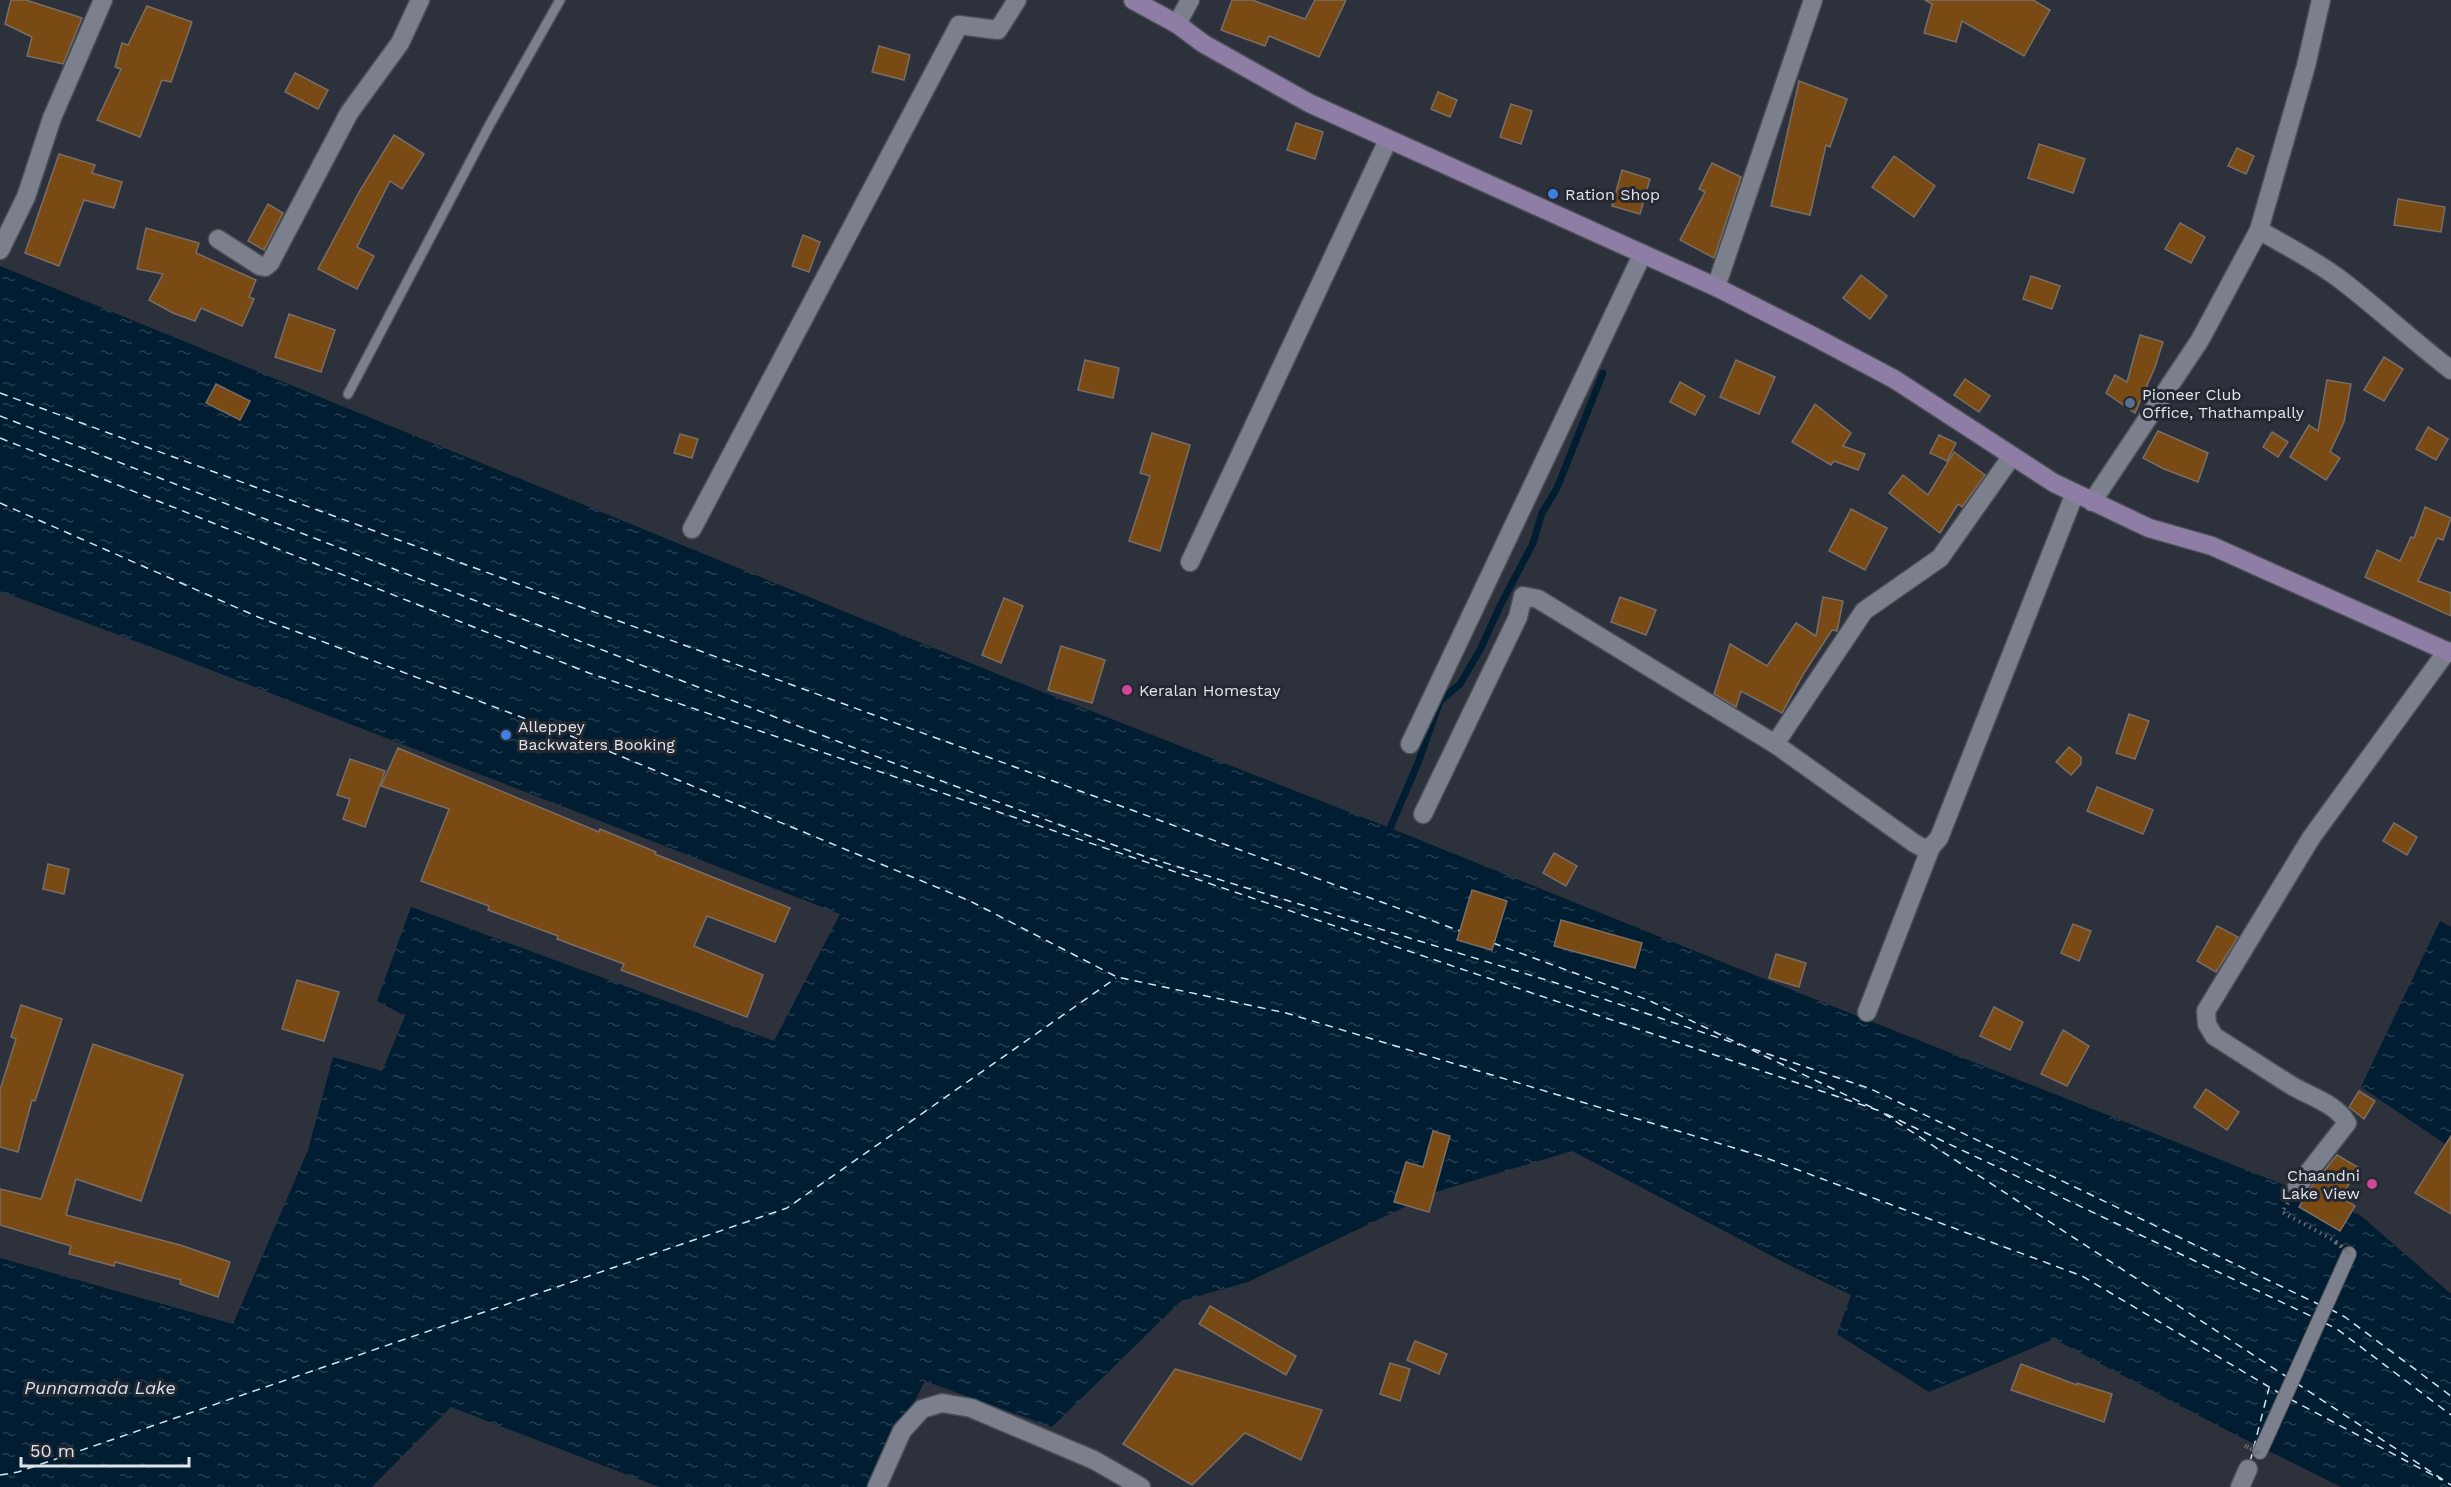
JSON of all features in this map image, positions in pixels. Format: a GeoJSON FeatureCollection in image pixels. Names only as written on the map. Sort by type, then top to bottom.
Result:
{"type":"FeatureCollection","features":[{"type":"Feature","properties":{"kind":"main road"},"geometry":{"type":"LineString","coordinates":[[1133,0],[1177,24],[1204,44],[1309,103],[1716,287],[1894,379],[2054,483],[2092,502],[2149,528],[2212,546],[2449,652]]}},
{"type":"Feature","properties":{"kind":"street"},"geometry":{"type":"LineString","coordinates":[[0,250],[26,197],[52,118],[103,0]]}},
{"type":"Feature","properties":{"kind":"street"},"geometry":{"type":"LineString","coordinates":[[218,239],[260,266],[265,267],[270,263],[349,113],[400,43],[420,0]]}},
{"type":"Feature","properties":{"kind":"street"},"geometry":{"type":"LineString","coordinates":[[692,529],[959,25],[998,30],[1017,0]]}},
{"type":"Feature","properties":{"kind":"street"},"geometry":{"type":"LineString","coordinates":[[1177,24],[1190,0]]}},
{"type":"Feature","properties":{"kind":"street"},"geometry":{"type":"LineString","coordinates":[[1716,287],[1813,0]]}},
{"type":"Feature","properties":{"kind":"street"},"geometry":{"type":"LineString","coordinates":[[2092,502],[2200,340],[2259,230],[2306,66],[2321,0]]}},
{"type":"Feature","properties":{"kind":"street"},"geometry":{"type":"LineString","coordinates":[[1190,562],[1388,140]]}},
{"type":"Feature","properties":{"kind":"street"},"geometry":{"type":"LineString","coordinates":[[2259,230],[2342,280],[2419,346],[2451,370]]}},
{"type":"Feature","properties":{"kind":"street"},"geometry":{"type":"LineString","coordinates":[[1410,744],[1642,255]]}},
{"type":"Feature","properties":{"kind":"street"},"geometry":{"type":"LineString","coordinates":[[1775,744],[1864,611],[1940,558],[2012,456]]}},
{"type":"Feature","properties":{"kind":"street"},"geometry":{"type":"LineString","coordinates":[[1867,1012],[1931,847],[1939,838],[2075,493]]}},
{"type":"Feature","properties":{"kind":"street"},"geometry":{"type":"LineString","coordinates":[[1423,814],[1518,617],[1523,596],[1538,599],[1775,744],[1914,843],[1923,848],[1931,847]]}},
{"type":"Feature","properties":{"kind":"street"},"geometry":{"type":"LineString","coordinates":[[2297,1187],[2347,1124],[2343,1116],[2214,1036],[2207,1024],[2206,1011],[2311,838],[2449,652]]}},
{"type":"Feature","properties":{"kind":"street"},"geometry":{"type":"LineString","coordinates":[[2260,1453],[2349,1253]]}},
{"type":"Feature","properties":{"kind":"street"},"geometry":{"type":"LineString","coordinates":[[877,1487],[902,1431],[922,1409],[942,1403],[981,1412],[1094,1461],[1141,1487]]}},
{"type":"Feature","properties":{"kind":"street"},"geometry":{"type":"LineString","coordinates":[[2240,1487],[2248,1468]]}},
{"type":"Feature","properties":{"kind":"lane"},"geometry":{"type":"LineString","coordinates":[[348,394],[485,135],[560,0]]}},
{"type":"Feature","properties":{"kind":"path"},"geometry":{"type":"LineString","coordinates":[[2297,1187],[2282,1212],[2351,1250],[2349,1253]]}},
{"type":"Feature","properties":{"kind":"water","name":"Punnamada Lake"},"geometry":{"type":"Polygon","coordinates":[[[0,266],[1012,680],[1390,828],[2360,1215],[2451,1294],[2451,1487],[2341,1487],[2230,1432],[2054,1339],[1929,1392],[1837,1334],[1851,1295],[1785,1263],[1572,1151],[1436,1192],[1248,1282],[1181,1301],[1052,1427],[925,1381],[871,1487],[659,1487],[451,1407],[372,1487],[0,1487],[0,1258],[233,1324],[308,1150],[333,1057],[382,1071],[405,1016],[377,1001],[411,907],[774,1041],[840,914],[154,648],[0,591],[0,266]]]}},
{"type":"Feature","properties":{"kind":"water"},"geometry":{"type":"Polygon","coordinates":[[[2440,921],[2451,927],[2451,1148],[2361,1087],[2440,921]]]}},
{"type":"Feature","properties":{"kind":"building"},"geometry":{"type":"Polygon","coordinates":[[[11,0],[26,0],[82,18],[63,64],[27,56],[32,37],[5,24],[11,0]]]}},
{"type":"Feature","properties":{"kind":"building"},"geometry":{"type":"Polygon","coordinates":[[[1232,0],[1252,0],[1305,19],[1315,0],[1346,0],[1319,57],[1269,36],[1265,46],[1221,30],[1232,0]]]}},
{"type":"Feature","properties":{"kind":"building"},"geometry":{"type":"Polygon","coordinates":[[[1925,0],[2033,0],[2050,10],[2024,56],[1962,21],[1956,42],[1924,33],[1932,4],[1925,0]]]}},
{"type":"Feature","properties":{"kind":"building"},"geometry":{"type":"Polygon","coordinates":[[[147,6],[192,22],[171,82],[162,80],[140,137],[97,120],[121,69],[115,67],[122,43],[128,45],[147,6]]]}},
{"type":"Feature","properties":{"kind":"building"},"geometry":{"type":"Polygon","coordinates":[[[879,46],[910,55],[904,80],[872,72],[879,46]]]}},
{"type":"Feature","properties":{"kind":"building"},"geometry":{"type":"Polygon","coordinates":[[[295,73],[328,90],[318,109],[285,92],[295,73]]]}},
{"type":"Feature","properties":{"kind":"building"},"geometry":{"type":"Polygon","coordinates":[[[1799,81],[1847,99],[1830,147],[1826,145],[1810,215],[1771,206],[1799,81]]]}},
{"type":"Feature","properties":{"kind":"building"},"geometry":{"type":"Polygon","coordinates":[[[1438,92],[1457,100],[1450,117],[1431,109],[1438,92]]]}},
{"type":"Feature","properties":{"kind":"building"},"geometry":{"type":"Polygon","coordinates":[[[1511,104],[1532,111],[1521,144],[1500,137],[1511,104]]]}},
{"type":"Feature","properties":{"kind":"building"},"geometry":{"type":"Polygon","coordinates":[[[1296,123],[1323,132],[1315,159],[1287,150],[1296,123]]]}},
{"type":"Feature","properties":{"kind":"building"},"geometry":{"type":"Polygon","coordinates":[[[394,135],[424,154],[402,189],[390,181],[357,247],[374,256],[357,289],[318,269],[359,192],[394,135]]]}},
{"type":"Feature","properties":{"kind":"building"},"geometry":{"type":"Polygon","coordinates":[[[2039,144],[2085,159],[2073,193],[2028,178],[2039,144]]]}},
{"type":"Feature","properties":{"kind":"building"},"geometry":{"type":"Polygon","coordinates":[[[2237,148],[2254,156],[2246,174],[2228,166],[2237,148]]]}},
{"type":"Feature","properties":{"kind":"building"},"geometry":{"type":"Polygon","coordinates":[[[59,154],[95,165],[92,173],[122,182],[114,208],[84,200],[59,266],[25,253],[59,154]]]}},
{"type":"Feature","properties":{"kind":"building"},"geometry":{"type":"Polygon","coordinates":[[[1894,156],[1935,186],[1914,217],[1872,187],[1894,156]]]}},
{"type":"Feature","properties":{"kind":"building"},"geometry":{"type":"Polygon","coordinates":[[[1712,163],[1741,177],[1714,258],[1680,240],[1705,192],[1699,189],[1712,163]]]}},
{"type":"Feature","properties":{"kind":"building"},"geometry":{"type":"Polygon","coordinates":[[[1622,170],[1650,179],[1640,214],[1612,206],[1622,170]]]}},
{"type":"Feature","properties":{"kind":"building"},"geometry":{"type":"Polygon","coordinates":[[[2398,199],[2445,207],[2441,232],[2394,225],[2398,199]]]}},
{"type":"Feature","properties":{"kind":"building"},"geometry":{"type":"Polygon","coordinates":[[[268,204],[283,213],[264,250],[248,241],[268,204]]]}},
{"type":"Feature","properties":{"kind":"building"},"geometry":{"type":"Polygon","coordinates":[[[2180,223],[2205,237],[2191,263],[2165,249],[2180,223]]]}},
{"type":"Feature","properties":{"kind":"building"},"geometry":{"type":"Polygon","coordinates":[[[146,228],[199,243],[196,253],[256,280],[249,297],[254,299],[242,326],[201,308],[195,321],[173,313],[149,300],[163,274],[137,269],[146,228]]]}},
{"type":"Feature","properties":{"kind":"building"},"geometry":{"type":"Polygon","coordinates":[[[803,235],[820,242],[809,272],[792,266],[803,235]]]}},
{"type":"Feature","properties":{"kind":"building"},"geometry":{"type":"Polygon","coordinates":[[[1861,275],[1887,296],[1870,319],[1843,298],[1861,275]]]}},
{"type":"Feature","properties":{"kind":"building"},"geometry":{"type":"Polygon","coordinates":[[[2031,276],[2060,286],[2052,309],[2023,299],[2031,276]]]}},
{"type":"Feature","properties":{"kind":"building"},"geometry":{"type":"Polygon","coordinates":[[[289,314],[335,330],[321,372],[275,357],[289,314]]]}},
{"type":"Feature","properties":{"kind":"building"},"geometry":{"type":"Polygon","coordinates":[[[2140,335],[2163,342],[2135,413],[2106,393],[2115,375],[2127,382],[2140,335]]]}},
{"type":"Feature","properties":{"kind":"building"},"geometry":{"type":"Polygon","coordinates":[[[2384,357],[2403,369],[2384,401],[2364,390],[2384,357]]]}},
{"type":"Feature","properties":{"kind":"building"},"geometry":{"type":"Polygon","coordinates":[[[1085,360],[1119,368],[1113,398],[1078,390],[1085,360]]]}},
{"type":"Feature","properties":{"kind":"building"},"geometry":{"type":"Polygon","coordinates":[[[1736,360],[1775,377],[1759,414],[1720,397],[1736,360]]]}},
{"type":"Feature","properties":{"kind":"building"},"geometry":{"type":"Polygon","coordinates":[[[1965,379],[1990,396],[1979,412],[1954,395],[1965,379]]]}},
{"type":"Feature","properties":{"kind":"building"},"geometry":{"type":"Polygon","coordinates":[[[2327,380],[2351,384],[2344,422],[2330,452],[2340,458],[2326,480],[2290,457],[2309,425],[2318,431],[2327,380]]]}},
{"type":"Feature","properties":{"kind":"building"},"geometry":{"type":"Polygon","coordinates":[[[1680,382],[1705,396],[1695,415],[1670,402],[1680,382]]]}},
{"type":"Feature","properties":{"kind":"building"},"geometry":{"type":"Polygon","coordinates":[[[216,384],[250,401],[240,420],[206,403],[216,384]]]}},
{"type":"Feature","properties":{"kind":"building"},"geometry":{"type":"Polygon","coordinates":[[[1815,404],[1851,433],[1843,446],[1865,454],[1858,470],[1834,461],[1831,465],[1792,442],[1815,404]]]}},
{"type":"Feature","properties":{"kind":"building"},"geometry":{"type":"Polygon","coordinates":[[[2428,427],[2448,439],[2436,460],[2416,449],[2428,427]]]}},
{"type":"Feature","properties":{"kind":"building"},"geometry":{"type":"Polygon","coordinates":[[[2158,431],[2208,453],[2198,482],[2143,458],[2158,431]]]}},
{"type":"Feature","properties":{"kind":"building"},"geometry":{"type":"Polygon","coordinates":[[[2272,432],[2288,442],[2278,457],[2263,447],[2272,432]]]}},
{"type":"Feature","properties":{"kind":"building"},"geometry":{"type":"Polygon","coordinates":[[[1152,433],[1190,445],[1160,551],[1129,541],[1150,476],[1140,473],[1152,433]]]}},
{"type":"Feature","properties":{"kind":"building"},"geometry":{"type":"Polygon","coordinates":[[[680,434],[698,439],[692,458],[674,453],[680,434]]]}},
{"type":"Feature","properties":{"kind":"building"},"geometry":{"type":"Polygon","coordinates":[[[1939,435],[1956,443],[1947,461],[1930,453],[1939,435]]]}},
{"type":"Feature","properties":{"kind":"building"},"geometry":{"type":"Polygon","coordinates":[[[1954,452],[1985,475],[1962,507],[1958,504],[1940,533],[1889,493],[1903,475],[1928,495],[1954,452]]]}},
{"type":"Feature","properties":{"kind":"building"},"geometry":{"type":"Polygon","coordinates":[[[2425,507],[2451,518],[2443,540],[2437,538],[2418,581],[2451,593],[2451,616],[2365,577],[2377,550],[2400,561],[2411,537],[2414,538],[2425,507]]]}},
{"type":"Feature","properties":{"kind":"building"},"geometry":{"type":"Polygon","coordinates":[[[1851,509],[1887,528],[1865,570],[1829,551],[1851,509]]]}},
{"type":"Feature","properties":{"kind":"building"},"geometry":{"type":"Polygon","coordinates":[[[1620,597],[1656,610],[1646,635],[1611,622],[1620,597]]]}},
{"type":"Feature","properties":{"kind":"building"},"geometry":{"type":"Polygon","coordinates":[[[1823,597],[1843,601],[1837,631],[1832,630],[1782,713],[1741,691],[1736,707],[1714,694],[1730,644],[1767,666],[1796,623],[1816,636],[1823,597]]]}},
{"type":"Feature","properties":{"kind":"building"},"geometry":{"type":"Polygon","coordinates":[[[1004,598],[1023,606],[1001,663],[982,655],[1004,598]]]}},
{"type":"Feature","properties":{"kind":"building"},"geometry":{"type":"Polygon","coordinates":[[[1061,646],[1105,660],[1092,703],[1048,690],[1061,646]]]}},
{"type":"Feature","properties":{"kind":"building"},"geometry":{"type":"Polygon","coordinates":[[[2129,714],[2149,721],[2135,759],[2116,753],[2129,714]]]}},
{"type":"Feature","properties":{"kind":"building"},"geometry":{"type":"Polygon","coordinates":[[[2069,747],[2081,757],[2081,764],[2071,775],[2056,762],[2069,747]]]}},
{"type":"Feature","properties":{"kind":"building"},"geometry":{"type":"Polygon","coordinates":[[[398,748],[599,832],[600,829],[656,852],[655,854],[790,908],[775,942],[707,916],[694,946],[763,975],[747,1017],[621,970],[624,964],[488,910],[489,906],[421,881],[449,809],[381,786],[398,748]]]}},
{"type":"Feature","properties":{"kind":"building"},"geometry":{"type":"Polygon","coordinates":[[[350,759],[385,771],[365,827],[343,819],[350,799],[337,795],[350,759]]]}},
{"type":"Feature","properties":{"kind":"building"},"geometry":{"type":"Polygon","coordinates":[[[2097,787],[2153,810],[2143,834],[2087,811],[2097,787]]]}},
{"type":"Feature","properties":{"kind":"building"},"geometry":{"type":"Polygon","coordinates":[[[2394,823],[2417,837],[2407,855],[2383,841],[2394,823]]]}},
{"type":"Feature","properties":{"kind":"building"},"geometry":{"type":"Polygon","coordinates":[[[1554,853],[1577,866],[1566,886],[1543,873],[1554,853]]]}},
{"type":"Feature","properties":{"kind":"building"},"geometry":{"type":"Polygon","coordinates":[[[48,864],[69,869],[64,894],[43,889],[48,864]]]}},
{"type":"Feature","properties":{"kind":"building"},"geometry":{"type":"Polygon","coordinates":[[[1472,890],[1507,901],[1492,950],[1457,940],[1472,890]]]}},
{"type":"Feature","properties":{"kind":"building"},"geometry":{"type":"Polygon","coordinates":[[[1561,920],[1642,943],[1635,968],[1554,946],[1561,920]]]}},
{"type":"Feature","properties":{"kind":"building"},"geometry":{"type":"Polygon","coordinates":[[[2073,924],[2091,931],[2079,961],[2061,953],[2073,924]]]}},
{"type":"Feature","properties":{"kind":"building"},"geometry":{"type":"Polygon","coordinates":[[[2217,926],[2238,937],[2216,972],[2197,961],[2217,926]]]}},
{"type":"Feature","properties":{"kind":"building"},"geometry":{"type":"Polygon","coordinates":[[[1776,954],[1806,963],[1799,987],[1769,978],[1776,954]]]}},
{"type":"Feature","properties":{"kind":"building"},"geometry":{"type":"Polygon","coordinates":[[[297,980],[339,992],[324,1041],[282,1029],[297,980]]]}},
{"type":"Feature","properties":{"kind":"building"},"geometry":{"type":"Polygon","coordinates":[[[21,1005],[62,1019],[35,1101],[32,1100],[18,1152],[0,1147],[0,1090],[16,1039],[11,1037],[21,1005]]]}},
{"type":"Feature","properties":{"kind":"building"},"geometry":{"type":"Polygon","coordinates":[[[1994,1007],[2023,1022],[2010,1050],[1980,1036],[1994,1007]]]}},
{"type":"Feature","properties":{"kind":"building"},"geometry":{"type":"Polygon","coordinates":[[[2063,1030],[2089,1046],[2067,1086],[2041,1074],[2063,1030]]]}},
{"type":"Feature","properties":{"kind":"building"},"geometry":{"type":"Polygon","coordinates":[[[93,1044],[183,1075],[141,1201],[76,1179],[66,1215],[180,1245],[230,1262],[218,1297],[180,1284],[181,1280],[115,1262],[114,1266],[69,1254],[71,1246],[0,1225],[0,1189],[41,1199],[93,1044]]]}},
{"type":"Feature","properties":{"kind":"building"},"geometry":{"type":"Polygon","coordinates":[[[2206,1089],[2239,1112],[2227,1130],[2194,1107],[2206,1089]]]}},
{"type":"Feature","properties":{"kind":"building"},"geometry":{"type":"Polygon","coordinates":[[[2359,1091],[2375,1101],[2364,1119],[2349,1107],[2359,1091]]]}},
{"type":"Feature","properties":{"kind":"building"},"geometry":{"type":"Polygon","coordinates":[[[1433,1131],[1450,1136],[1429,1212],[1394,1202],[1406,1162],[1423,1167],[1433,1131]]]}},
{"type":"Feature","properties":{"kind":"building"},"geometry":{"type":"Polygon","coordinates":[[[2451,1136],[2451,1214],[2415,1193],[2451,1136]]]}},
{"type":"Feature","properties":{"kind":"building"},"geometry":{"type":"Polygon","coordinates":[[[2337,1155],[2359,1168],[2341,1197],[2355,1206],[2340,1231],[2299,1207],[2311,1187],[2337,1155]]]}},
{"type":"Feature","properties":{"kind":"building"},"geometry":{"type":"Polygon","coordinates":[[[1210,1306],[1296,1356],[1286,1375],[1199,1324],[1210,1306]]]}},
{"type":"Feature","properties":{"kind":"building"},"geometry":{"type":"Polygon","coordinates":[[[1415,1341],[1447,1354],[1439,1374],[1407,1360],[1415,1341]]]}},
{"type":"Feature","properties":{"kind":"building"},"geometry":{"type":"Polygon","coordinates":[[[1390,1363],[1410,1369],[1400,1401],[1380,1394],[1390,1363]]]}},
{"type":"Feature","properties":{"kind":"building"},"geometry":{"type":"Polygon","coordinates":[[[2021,1364],[2077,1385],[2077,1383],[2112,1394],[2104,1422],[2011,1390],[2021,1364]]]}},
{"type":"Feature","properties":{"kind":"building"},"geometry":{"type":"Polygon","coordinates":[[[1175,1369],[1322,1410],[1301,1460],[1245,1433],[1192,1485],[1123,1444],[1175,1369]]]}},
{"type":"Feature","properties":{"kind":"waterway"},"geometry":{"type":"LineString","coordinates":[[1390,828],[1418,763],[1440,701],[1460,684],[1480,650],[1533,543],[1542,513],[1557,488],[1603,373]]}},
{"type":"Feature","properties":{"kind":"ferry route"},"geometry":{"type":"LineString","coordinates":[[0,393],[1460,931]]}},
{"type":"Feature","properties":{"kind":"ferry route"},"geometry":{"type":"LineString","coordinates":[[0,416],[896,764],[1146,857],[1556,983],[1740,1045]]}},
{"type":"Feature","properties":{"kind":"ferry route"},"geometry":{"type":"LineString","coordinates":[[0,438],[589,673],[1880,1111],[2287,1377]]}},
{"type":"Feature","properties":{"kind":"ferry route"},"geometry":{"type":"LineString","coordinates":[[0,503],[258,617],[584,741],[970,901],[1117,977],[1286,1013],[1761,1156],[2082,1276],[2281,1394]]}},
{"type":"Feature","properties":{"kind":"ferry route"},"geometry":{"type":"LineString","coordinates":[[1493,943],[1648,1000],[1873,1108]]}},
{"type":"Feature","properties":{"kind":"ferry route"},"geometry":{"type":"LineString","coordinates":[[0,1475],[18,1472],[787,1208],[1116,978]]}},
{"type":"Feature","properties":{"kind":"ferry route"},"geometry":{"type":"LineString","coordinates":[[1753,1049],[1871,1089],[2320,1305]]}},
{"type":"Feature","properties":{"kind":"ferry route"},"geometry":{"type":"LineString","coordinates":[[1886,1114],[2315,1318]]}},
{"type":"Feature","properties":{"kind":"ferry route"},"geometry":{"type":"LineString","coordinates":[[2330,1309],[2345,1317],[2451,1396]]}},
{"type":"Feature","properties":{"kind":"ferry route"},"geometry":{"type":"LineString","coordinates":[[2325,1323],[2337,1329],[2451,1415]]}},
{"type":"Feature","properties":{"kind":"ferry route"},"geometry":{"type":"LineString","coordinates":[[2296,1383],[2451,1485]]}},
{"type":"Feature","properties":{"kind":"ferry route"},"geometry":{"type":"LineString","coordinates":[[2250,1462],[2269,1388]]}},
{"type":"Feature","properties":{"kind":"ferry route"},"geometry":{"type":"LineString","coordinates":[[2290,1399],[2442,1480]]}},
{"type":"Feature","properties":{"kind":"place","name":"Ration Shop"},"geometry":{"type":"Point","coordinates":[1553,194]}},
{"type":"Feature","properties":{"kind":"place","name":"Pioneer Club Office, Thathampally"},"geometry":{"type":"Point","coordinates":[2130,403]}},
{"type":"Feature","properties":{"kind":"place","name":"Keralan Homestay"},"geometry":{"type":"Point","coordinates":[1127,690]}},
{"type":"Feature","properties":{"kind":"place","name":"Alleppey Backwaters Booking"},"geometry":{"type":"Point","coordinates":[506,735]}},
{"type":"Feature","properties":{"kind":"place","name":"Chaandni Lake View"},"geometry":{"type":"Point","coordinates":[2372,1184]}}]}
